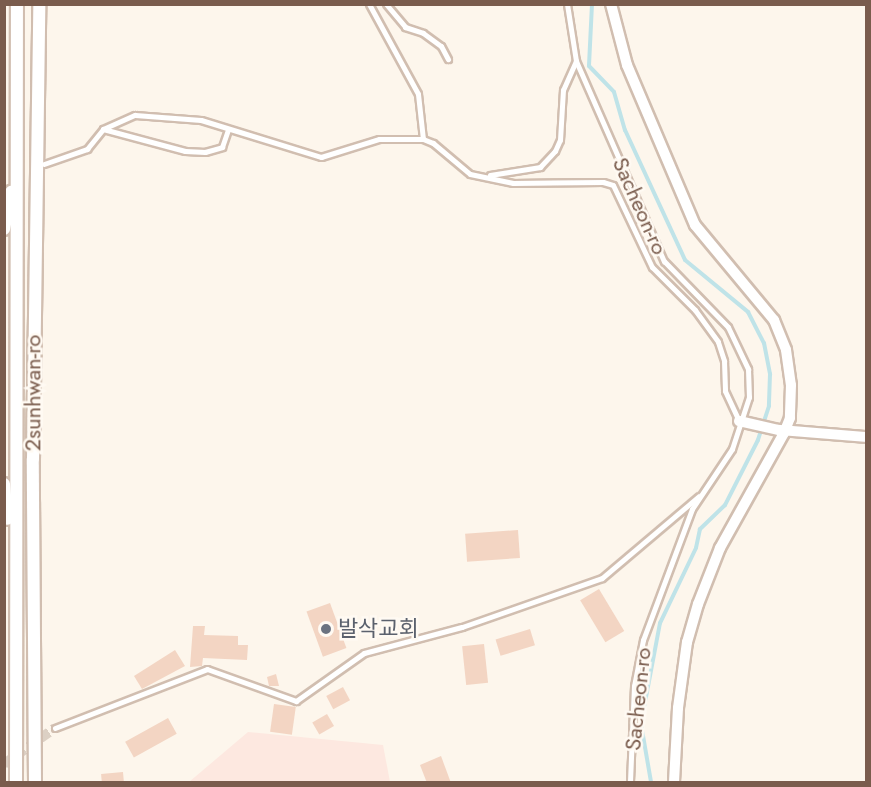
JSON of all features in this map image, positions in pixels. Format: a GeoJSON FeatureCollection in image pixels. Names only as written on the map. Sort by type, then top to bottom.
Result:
{"type":"FeatureCollection","features":[{"type":"Feature","properties":{"kind":"street","name":"2sunhwan-ro"},"geometry":{"type":"LineString","coordinates":[[16,783],[17,4]]}},
{"type":"Feature","properties":{"kind":"street","name":"2sunhwan-ro"},"geometry":{"type":"LineString","coordinates":[[35,783],[33,459],[39,4]]}},
{"type":"Feature","properties":{"kind":"street"},"geometry":{"type":"LineString","coordinates":[[611,4],[627,65],[695,225],[764,304],[782,334],[791,385],[790,418],[720,548],[698,604],[687,642],[678,708],[674,783]]}},
{"type":"Feature","properties":{"kind":"street"},"geometry":{"type":"LineString","coordinates":[[4,229],[17,164]]}},
{"type":"Feature","properties":{"kind":"street"},"geometry":{"type":"LineString","coordinates":[[743,422],[782,430],[867,438]]}},
{"type":"Feature","properties":{"kind":"street"},"geometry":{"type":"LineString","coordinates":[[4,484],[15,632]]}},
{"type":"Feature","properties":{"kind":"lane"},"geometry":{"type":"LineString","coordinates":[[369,4],[418,94],[423,139]]}},
{"type":"Feature","properties":{"kind":"lane"},"geometry":{"type":"LineString","coordinates":[[386,4],[405,27],[423,33],[441,46],[448,59]]}},
{"type":"Feature","properties":{"kind":"lane","name":"Sacheon-ro"},"geometry":{"type":"LineString","coordinates":[[567,4],[576,61],[664,261],[737,341],[748,369],[749,397],[743,422],[732,449],[704,492],[672,556],[643,640],[634,686],[630,783]]}},
{"type":"Feature","properties":{"kind":"lane"},"geometry":{"type":"LineString","coordinates":[[483,176],[540,167],[555,151],[560,140],[563,90],[576,61]]}},
{"type":"Feature","properties":{"kind":"lane"},"geometry":{"type":"LineString","coordinates":[[44,164],[87,149],[103,129],[135,115],[201,120],[321,158],[379,139],[423,139],[433,142],[462,170],[483,176],[513,183],[603,182],[613,185],[652,267],[695,310],[718,342],[724,361],[725,391],[743,422]]}},
{"type":"Feature","properties":{"kind":"lane"},"geometry":{"type":"LineString","coordinates":[[103,129],[185,152],[205,152],[222,147],[228,130]]}},
{"type":"Feature","properties":{"kind":"lane"},"geometry":{"type":"LineString","coordinates":[[55,728],[207,669],[296,701],[364,653],[462,627],[602,578],[704,492]]}},
{"type":"Feature","properties":{"kind":"shaded area"},"geometry":{"type":"Polygon","coordinates":[[[248,732],[383,745],[390,782],[189,782],[248,732]]]}},
{"type":"Feature","properties":{"kind":"building"},"geometry":{"type":"Polygon","coordinates":[[[518,530],[520,558],[467,562],[465,534],[518,530]]]}},
{"type":"Feature","properties":{"kind":"building"},"geometry":{"type":"Polygon","coordinates":[[[599,589],[624,631],[605,642],[580,600],[599,589]]]}},
{"type":"Feature","properties":{"kind":"building","name":"발삭교회"},"geometry":{"type":"Polygon","coordinates":[[[330,603],[346,648],[323,657],[307,612],[330,603]]]}},
{"type":"Feature","properties":{"kind":"building"},"geometry":{"type":"Polygon","coordinates":[[[193,626],[205,626],[204,635],[238,636],[238,645],[248,645],[247,660],[203,658],[202,666],[190,667],[193,626]]]}},
{"type":"Feature","properties":{"kind":"building"},"geometry":{"type":"Polygon","coordinates":[[[530,629],[535,645],[501,656],[496,640],[530,629]]]}},
{"type":"Feature","properties":{"kind":"building"},"geometry":{"type":"Polygon","coordinates":[[[484,644],[488,683],[466,685],[462,646],[484,644]]]}},
{"type":"Feature","properties":{"kind":"building"},"geometry":{"type":"Polygon","coordinates":[[[175,650],[185,666],[142,689],[134,676],[175,650]]]}},
{"type":"Feature","properties":{"kind":"building"},"geometry":{"type":"Polygon","coordinates":[[[276,674],[279,686],[269,686],[267,677],[276,674]]]}},
{"type":"Feature","properties":{"kind":"building"},"geometry":{"type":"Polygon","coordinates":[[[343,687],[350,700],[333,709],[326,696],[343,687]]]}},
{"type":"Feature","properties":{"kind":"building"},"geometry":{"type":"Polygon","coordinates":[[[274,704],[296,707],[292,735],[270,732],[274,704]]]}},
{"type":"Feature","properties":{"kind":"building"},"geometry":{"type":"Polygon","coordinates":[[[327,714],[334,726],[319,735],[312,722],[327,714]]]}},
{"type":"Feature","properties":{"kind":"building"},"geometry":{"type":"Polygon","coordinates":[[[168,718],[177,734],[134,757],[125,742],[168,718]]]}},
{"type":"Feature","properties":{"kind":"building"},"geometry":{"type":"Polygon","coordinates":[[[441,756],[451,783],[427,783],[420,765],[441,756]]]}},
{"type":"Feature","properties":{"kind":"building"},"geometry":{"type":"Polygon","coordinates":[[[123,772],[124,782],[102,782],[101,774],[123,772]]]}},
{"type":"Feature","properties":{"kind":"waterway"},"geometry":{"type":"LineString","coordinates":[[592,4],[589,66],[614,92],[625,130],[685,260],[748,312],[764,343],[770,374],[769,406],[758,440],[725,505],[700,529],[696,548],[660,623],[641,724],[651,782]]}},
{"type":"Feature","properties":{"kind":"tunnel"},"geometry":{"type":"LineString","coordinates":[[4,764],[55,728]]}},
{"type":"Feature","properties":{"kind":"place","name":"발삭교회"},"geometry":{"type":"Point","coordinates":[326,629]}}]}
